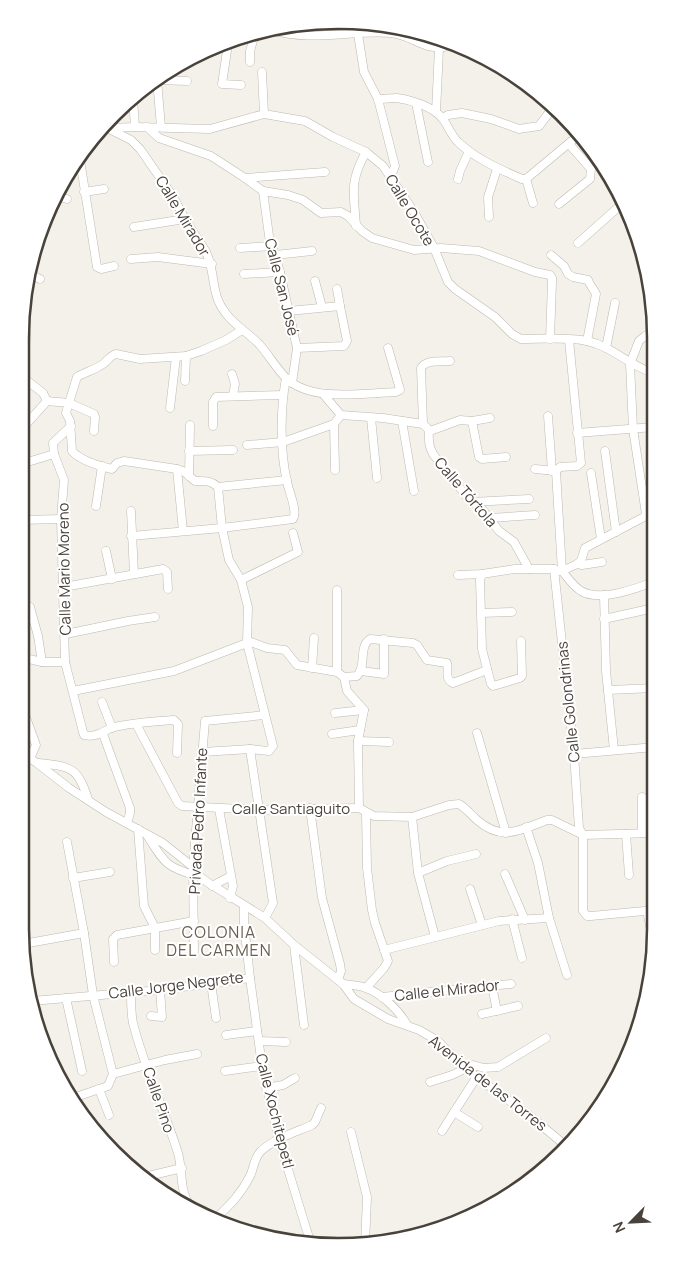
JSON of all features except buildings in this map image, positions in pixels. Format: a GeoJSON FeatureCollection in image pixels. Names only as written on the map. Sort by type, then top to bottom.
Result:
{"type":"FeatureCollection","features":[{"type":"Feature","properties":{"kind":"street"},"geometry":{"type":"LineString","coordinates":[[359,29],[358,34],[364,72],[378,99],[395,166],[391,176]]}},
{"type":"Feature","properties":{"kind":"street"},"geometry":{"type":"LineString","coordinates":[[288,33],[319,31],[358,34],[388,33]]}},
{"type":"Feature","properties":{"kind":"street"},"geometry":{"type":"LineString","coordinates":[[415,38],[424,46],[443,47]]}},
{"type":"Feature","properties":{"kind":"street"},"geometry":{"type":"LineString","coordinates":[[250,62],[250,51],[253,41]]}},
{"type":"Feature","properties":{"kind":"street"},"geometry":{"type":"LineString","coordinates":[[439,48],[439,115],[456,140],[469,150],[497,168],[526,179],[575,139]]}},
{"type":"Feature","properties":{"kind":"street"},"geometry":{"type":"LineString","coordinates":[[227,49],[222,84],[241,86]]}},
{"type":"Feature","properties":{"kind":"street"},"geometry":{"type":"LineString","coordinates":[[262,72],[264,114]]}},
{"type":"Feature","properties":{"kind":"street"},"geometry":{"type":"LineString","coordinates":[[167,80],[187,81]]}},
{"type":"Feature","properties":{"kind":"street"},"geometry":{"type":"LineString","coordinates":[[158,87],[161,127]]}},
{"type":"Feature","properties":{"kind":"street"},"geometry":{"type":"LineString","coordinates":[[378,99],[396,98],[416,103],[439,115],[462,113],[491,119],[519,129],[539,126],[550,112]]}},
{"type":"Feature","properties":{"kind":"street"},"geometry":{"type":"LineString","coordinates":[[416,103],[428,162]]}},
{"type":"Feature","properties":{"kind":"street"},"geometry":{"type":"LineString","coordinates":[[133,106],[135,127]]}},
{"type":"Feature","properties":{"kind":"street","name":"Calle Ocote"},"geometry":{"type":"LineString","coordinates":[[111,128],[210,129],[264,114],[305,120],[376,159],[391,176],[414,212],[434,248],[448,282],[495,317],[512,334],[521,339],[587,341],[606,348],[637,368],[647,371]]}},
{"type":"Feature","properties":{"kind":"street"},"geometry":{"type":"LineString","coordinates":[[147,127],[159,138],[211,156],[263,191],[288,194],[303,200],[321,213],[341,212],[372,238],[421,251],[434,248],[479,251],[535,272],[550,275],[552,278],[550,339]]}},
{"type":"Feature","properties":{"kind":"street","name":"Calle Mirador"},"geometry":{"type":"LineString","coordinates":[[109,129],[131,140],[140,149],[172,195],[185,220],[206,252],[212,264],[217,298],[230,318],[259,344],[289,380]]}},
{"type":"Feature","properties":{"kind":"street"},"geometry":{"type":"LineString","coordinates":[[559,204],[590,179],[591,173],[591,169],[569,144]]}},
{"type":"Feature","properties":{"kind":"street"},"geometry":{"type":"LineString","coordinates":[[458,179],[469,150]]}},
{"type":"Feature","properties":{"kind":"street"},"geometry":{"type":"LineString","coordinates":[[356,226],[353,183],[366,152]]}},
{"type":"Feature","properties":{"kind":"street"},"geometry":{"type":"LineString","coordinates":[[81,167],[97,267],[101,269],[114,266]]}},
{"type":"Feature","properties":{"kind":"street"},"geometry":{"type":"LineString","coordinates":[[489,217],[488,197],[497,168]]}},
{"type":"Feature","properties":{"kind":"street"},"geometry":{"type":"LineString","coordinates":[[245,178],[325,172]]}},
{"type":"Feature","properties":{"kind":"street"},"geometry":{"type":"LineString","coordinates":[[526,179],[533,202]]}},
{"type":"Feature","properties":{"kind":"street"},"geometry":{"type":"LineString","coordinates":[[84,192],[104,189]]}},
{"type":"Feature","properties":{"kind":"street","name":"Calle San José"},"geometry":{"type":"LineString","coordinates":[[263,191],[272,246],[280,272],[297,348],[289,380]]}},
{"type":"Feature","properties":{"kind":"street"},"geometry":{"type":"LineString","coordinates":[[63,198],[67,199]]}},
{"type":"Feature","properties":{"kind":"street"},"geometry":{"type":"LineString","coordinates":[[578,242],[618,207]]}},
{"type":"Feature","properties":{"kind":"street"},"geometry":{"type":"LineString","coordinates":[[134,227],[185,220]]}},
{"type":"Feature","properties":{"kind":"street"},"geometry":{"type":"LineString","coordinates":[[240,248],[272,246]]}},
{"type":"Feature","properties":{"kind":"street"},"geometry":{"type":"LineString","coordinates":[[275,254],[312,251]]}},
{"type":"Feature","properties":{"kind":"street"},"geometry":{"type":"LineString","coordinates":[[551,255],[564,266],[568,274],[573,278],[588,280],[596,294],[587,341]]}},
{"type":"Feature","properties":{"kind":"street"},"geometry":{"type":"LineString","coordinates":[[131,259],[158,257],[212,264]]}},
{"type":"Feature","properties":{"kind":"street"},"geometry":{"type":"LineString","coordinates":[[244,274],[280,272]]}},
{"type":"Feature","properties":{"kind":"street"},"geometry":{"type":"LineString","coordinates":[[35,277],[40,279]]}},
{"type":"Feature","properties":{"kind":"street"},"geometry":{"type":"LineString","coordinates":[[316,281],[322,307]]}},
{"type":"Feature","properties":{"kind":"street"},"geometry":{"type":"LineString","coordinates":[[297,348],[344,346],[348,342],[337,289]]}},
{"type":"Feature","properties":{"kind":"street"},"geometry":{"type":"LineString","coordinates":[[606,348],[615,303]]}},
{"type":"Feature","properties":{"kind":"street"},"geometry":{"type":"LineString","coordinates":[[289,311],[340,306]]}},
{"type":"Feature","properties":{"kind":"street"},"geometry":{"type":"LineString","coordinates":[[242,330],[226,340],[186,356],[140,360],[116,354],[112,355],[101,366],[77,377],[66,413],[71,426],[72,451],[77,456],[112,469],[117,463],[124,461],[177,469],[183,471],[195,482],[208,480],[218,486],[286,480]]}},
{"type":"Feature","properties":{"kind":"street"},"geometry":{"type":"LineString","coordinates":[[458,575],[529,569],[558,570],[577,564],[581,561],[585,548],[644,517],[646,514],[633,429],[630,364],[639,341],[647,336]]}},
{"type":"Feature","properties":{"kind":"street"},"geometry":{"type":"LineString","coordinates":[[535,469],[554,471],[560,466],[577,466],[581,463],[569,340]]}},
{"type":"Feature","properties":{"kind":"street"},"geometry":{"type":"LineString","coordinates":[[131,536],[222,528],[293,519],[295,517],[295,510],[286,480],[283,442],[283,395],[289,380],[300,387],[323,394],[396,392],[400,390],[388,348]]}},
{"type":"Feature","properties":{"kind":"street"},"geometry":{"type":"LineString","coordinates":[[185,381],[186,356]]}},
{"type":"Feature","properties":{"kind":"street"},"geometry":{"type":"LineString","coordinates":[[170,408],[176,357]]}},
{"type":"Feature","properties":{"kind":"street"},"geometry":{"type":"LineString","coordinates":[[423,424],[421,368],[428,362],[450,361]]}},
{"type":"Feature","properties":{"kind":"street"},"geometry":{"type":"LineString","coordinates":[[232,374],[235,384],[233,395]]}},
{"type":"Feature","properties":{"kind":"street"},"geometry":{"type":"LineString","coordinates":[[29,382],[43,393],[46,401]]}},
{"type":"Feature","properties":{"kind":"street"},"geometry":{"type":"LineString","coordinates":[[323,394],[341,415],[384,418],[423,424],[430,431],[460,420],[472,421],[490,418]]}},
{"type":"Feature","properties":{"kind":"street"},"geometry":{"type":"LineString","coordinates":[[212,426],[214,398],[216,397],[283,395]]}},
{"type":"Feature","properties":{"kind":"street"},"geometry":{"type":"LineString","coordinates":[[46,401],[69,403],[94,414],[94,431]]}},
{"type":"Feature","properties":{"kind":"street"},"geometry":{"type":"LineString","coordinates":[[29,420],[46,401]]}},
{"type":"Feature","properties":{"kind":"street"},"geometry":{"type":"LineString","coordinates":[[248,445],[283,442],[334,424],[341,415]]}},
{"type":"Feature","properties":{"kind":"street","name":"Calle Golondrinas"},"geometry":{"type":"LineString","coordinates":[[548,416],[554,471],[558,570],[579,828],[583,835],[583,911],[587,916],[646,911]]}},
{"type":"Feature","properties":{"kind":"street"},"geometry":{"type":"LineString","coordinates":[[372,418],[377,478]]}},
{"type":"Feature","properties":{"kind":"street"},"geometry":{"type":"LineString","coordinates":[[402,421],[414,491]]}},
{"type":"Feature","properties":{"kind":"street"},"geometry":{"type":"LineString","coordinates":[[472,421],[479,457],[482,459],[506,456]]}},
{"type":"Feature","properties":{"kind":"street"},"geometry":{"type":"LineString","coordinates":[[334,424],[335,470]]}},
{"type":"Feature","properties":{"kind":"street"},"geometry":{"type":"LineString","coordinates":[[189,476],[190,425]]}},
{"type":"Feature","properties":{"kind":"street"},"geometry":{"type":"LineString","coordinates":[[29,461],[54,454],[53,443],[71,426]]}},
{"type":"Feature","properties":{"kind":"street"},"geometry":{"type":"LineString","coordinates":[[577,433],[647,428]]}},
{"type":"Feature","properties":{"kind":"street","name":"Calle Tórtola"},"geometry":{"type":"LineString","coordinates":[[430,431],[428,440],[433,454],[461,490],[490,518],[498,531],[517,546],[529,569]]}},
{"type":"Feature","properties":{"kind":"street"},"geometry":{"type":"LineString","coordinates":[[189,451],[233,450]]}},
{"type":"Feature","properties":{"kind":"street"},"geometry":{"type":"LineString","coordinates":[[605,451],[616,532]]}},
{"type":"Feature","properties":{"kind":"street","name":"Calle Mario Moreno"},"geometry":{"type":"LineString","coordinates":[[54,454],[64,480],[61,520],[66,634],[65,662],[84,735],[103,734]]}},
{"type":"Feature","properties":{"kind":"street"},"geometry":{"type":"LineString","coordinates":[[96,506],[102,466]]}},
{"type":"Feature","properties":{"kind":"street"},"geometry":{"type":"LineString","coordinates":[[177,469],[183,531]]}},
{"type":"Feature","properties":{"kind":"street"},"geometry":{"type":"LineString","coordinates":[[591,473],[601,540]]}},
{"type":"Feature","properties":{"kind":"street"},"geometry":{"type":"LineString","coordinates":[[203,752],[250,749],[269,751],[272,749],[273,741],[247,643],[248,607],[241,580],[229,560],[222,528],[218,486]]}},
{"type":"Feature","properties":{"kind":"street"},"geometry":{"type":"LineString","coordinates":[[472,502],[529,499]]}},
{"type":"Feature","properties":{"kind":"street"},"geometry":{"type":"LineString","coordinates":[[130,511],[134,574]]}},
{"type":"Feature","properties":{"kind":"street"},"geometry":{"type":"LineString","coordinates":[[490,518],[535,515]]}},
{"type":"Feature","properties":{"kind":"street"},"geometry":{"type":"LineString","coordinates":[[29,520],[61,520]]}},
{"type":"Feature","properties":{"kind":"street"},"geometry":{"type":"LineString","coordinates":[[241,580],[298,552],[293,533]]}},
{"type":"Feature","properties":{"kind":"street"},"geometry":{"type":"LineString","coordinates":[[106,551],[112,579]]}},
{"type":"Feature","properties":{"kind":"street"},"geometry":{"type":"LineString","coordinates":[[577,564],[602,562]]}},
{"type":"Feature","properties":{"kind":"street"},"geometry":{"type":"LineString","coordinates":[[64,587],[166,570],[168,589]]}},
{"type":"Feature","properties":{"kind":"street"},"geometry":{"type":"LineString","coordinates":[[558,570],[582,591],[591,594],[604,595],[647,584]]}},
{"type":"Feature","properties":{"kind":"street"},"geometry":{"type":"LineString","coordinates":[[482,574],[480,580],[482,649],[493,686],[522,676],[521,640]]}},
{"type":"Feature","properties":{"kind":"street"},"geometry":{"type":"LineString","coordinates":[[337,590],[337,672]]}},
{"type":"Feature","properties":{"kind":"street"},"geometry":{"type":"LineString","coordinates":[[604,595],[608,690],[614,750]]}},
{"type":"Feature","properties":{"kind":"street"},"geometry":{"type":"LineString","coordinates":[[30,606],[38,636],[42,662]]}},
{"type":"Feature","properties":{"kind":"street"},"geometry":{"type":"LineString","coordinates":[[604,619],[647,610]]}},
{"type":"Feature","properties":{"kind":"street"},"geometry":{"type":"LineString","coordinates":[[482,613],[512,612]]}},
{"type":"Feature","properties":{"kind":"street"},"geometry":{"type":"LineString","coordinates":[[66,634],[155,617]]}},
{"type":"Feature","properties":{"kind":"street"},"geometry":{"type":"LineString","coordinates":[[312,668],[314,638]]}},
{"type":"Feature","properties":{"kind":"street"},"geometry":{"type":"LineString","coordinates":[[73,691],[174,671],[251,642],[267,648],[285,650],[297,665],[337,672],[344,677],[357,676],[362,671],[366,642],[370,639],[413,643],[427,660],[447,663],[446,676],[453,683],[487,670]]}},
{"type":"Feature","properties":{"kind":"street"},"geometry":{"type":"LineString","coordinates":[[362,671],[384,674],[384,639]]}},
{"type":"Feature","properties":{"kind":"street"},"geometry":{"type":"LineString","coordinates":[[29,659],[42,662],[65,662]]}},
{"type":"Feature","properties":{"kind":"street"},"geometry":{"type":"LineString","coordinates":[[344,677],[347,691],[364,710]]}},
{"type":"Feature","properties":{"kind":"street"},"geometry":{"type":"LineString","coordinates":[[608,690],[647,688]]}},
{"type":"Feature","properties":{"kind":"street"},"geometry":{"type":"LineString","coordinates":[[102,702],[112,728]]}},
{"type":"Feature","properties":{"kind":"street"},"geometry":{"type":"LineString","coordinates":[[335,713],[364,710]]}},
{"type":"Feature","properties":{"kind":"street"},"geometry":{"type":"LineString","coordinates":[[362,1004],[369,990],[388,964],[372,910],[367,868],[358,742],[364,710]]}},
{"type":"Feature","properties":{"kind":"street","name":"Privada Pedro Infante"},"geometry":{"type":"LineString","coordinates":[[194,951],[198,808],[205,721],[265,715]]}},
{"type":"Feature","properties":{"kind":"street"},"geometry":{"type":"LineString","coordinates":[[127,823],[130,808],[103,734],[112,728],[177,721],[179,727],[178,753]]}},
{"type":"Feature","properties":{"kind":"street","name":"Calle Santiaguito"},"geometry":{"type":"LineString","coordinates":[[136,724],[178,803],[182,806],[259,810],[310,808],[362,810],[374,816],[412,817],[449,804],[459,804],[490,830],[506,832]]}},
{"type":"Feature","properties":{"kind":"street"},"geometry":{"type":"LineString","coordinates":[[29,726],[36,745],[34,761]]}},
{"type":"Feature","properties":{"kind":"street"},"geometry":{"type":"LineString","coordinates":[[332,734],[360,730]]}},
{"type":"Feature","properties":{"kind":"street"},"geometry":{"type":"LineString","coordinates":[[477,734],[506,832],[552,820],[583,835],[647,833]]}},
{"type":"Feature","properties":{"kind":"street"},"geometry":{"type":"LineString","coordinates":[[358,742],[389,742]]}},
{"type":"Feature","properties":{"kind":"street"},"geometry":{"type":"LineString","coordinates":[[574,754],[647,748]]}},
{"type":"Feature","properties":{"kind":"street"},"geometry":{"type":"LineString","coordinates":[[250,749],[273,903],[265,918]]}},
{"type":"Feature","properties":{"kind":"street","name":"Avenida de las Torres"},"geometry":{"type":"LineString","coordinates":[[29,758],[69,788],[106,812],[163,843],[212,886],[265,918],[294,945],[341,982],[354,998],[362,1004],[388,1019],[408,1025],[438,1041],[476,1078],[529,1115],[562,1143]]}},
{"type":"Feature","properties":{"kind":"street","name":"Avenida de las Torres"},"geometry":{"type":"LineString","coordinates":[[34,761],[74,770],[82,782],[88,799]]}},
{"type":"Feature","properties":{"kind":"street"},"geometry":{"type":"LineString","coordinates":[[642,797],[642,833]]}},
{"type":"Feature","properties":{"kind":"street"},"geometry":{"type":"LineString","coordinates":[[310,808],[322,898],[340,964],[341,982]]}},
{"type":"Feature","properties":{"kind":"street"},"geometry":{"type":"LineString","coordinates":[[220,809],[233,886],[230,898]]}},
{"type":"Feature","properties":{"kind":"street"},"geometry":{"type":"LineString","coordinates":[[412,817],[418,873],[434,937]]}},
{"type":"Feature","properties":{"kind":"street"},"geometry":{"type":"LineString","coordinates":[[526,827],[538,863],[549,918],[567,975]]}},
{"type":"Feature","properties":{"kind":"street"},"geometry":{"type":"LineString","coordinates":[[138,829],[144,906],[155,928],[155,950]]}},
{"type":"Feature","properties":{"kind":"street"},"geometry":{"type":"LineString","coordinates":[[626,834],[629,874]]}},
{"type":"Feature","properties":{"kind":"street","name":"Avenida de las Torres"},"geometry":{"type":"LineString","coordinates":[[147,835],[158,854],[167,864],[176,870],[195,873]]}},
{"type":"Feature","properties":{"kind":"street"},"geometry":{"type":"LineString","coordinates":[[67,842],[84,933],[93,996],[113,1074],[108,1086],[78,1096]]}},
{"type":"Feature","properties":{"kind":"street"},"geometry":{"type":"LineString","coordinates":[[418,873],[447,861],[476,854]]}},
{"type":"Feature","properties":{"kind":"street"},"geometry":{"type":"LineString","coordinates":[[73,878],[110,872]]}},
{"type":"Feature","properties":{"kind":"street"},"geometry":{"type":"LineString","coordinates":[[505,874],[524,920]]}},
{"type":"Feature","properties":{"kind":"street"},"geometry":{"type":"LineString","coordinates":[[212,886],[231,876]]}},
{"type":"Feature","properties":{"kind":"street"},"geometry":{"type":"LineString","coordinates":[[470,889],[482,925]]}},
{"type":"Feature","properties":{"kind":"street","name":"Calle Jorge Negrete"},"geometry":{"type":"LineString","coordinates":[[37,1001],[160,990],[250,978],[244,906]]}},
{"type":"Feature","properties":{"kind":"street"},"geometry":{"type":"LineString","coordinates":[[384,950],[512,919],[549,918]]}},
{"type":"Feature","properties":{"kind":"street"},"geometry":{"type":"LineString","coordinates":[[512,919],[522,958]]}},
{"type":"Feature","properties":{"kind":"street"},"geometry":{"type":"LineString","coordinates":[[114,962],[113,939],[117,935],[194,921]]}},
{"type":"Feature","properties":{"kind":"street"},"geometry":{"type":"LineString","coordinates":[[29,943],[84,933]]}},
{"type":"Feature","properties":{"kind":"street"},"geometry":{"type":"LineString","coordinates":[[294,945],[304,1025]]}},
{"type":"Feature","properties":{"kind":"street","name":"Calle Xochitepetl"},"geometry":{"type":"LineString","coordinates":[[250,978],[266,1088],[279,1140],[308,1237]]}},
{"type":"Feature","properties":{"kind":"street","name":"Avenida de las Torres"},"geometry":{"type":"LineString","coordinates":[[341,982],[369,990],[382,997],[399,1013],[408,1025]]}},
{"type":"Feature","properties":{"kind":"street"},"geometry":{"type":"LineString","coordinates":[[211,983],[216,1018]]}},
{"type":"Feature","properties":{"kind":"street","name":"Calle el Mirador"},"geometry":{"type":"LineString","coordinates":[[382,997],[512,984]]}},
{"type":"Feature","properties":{"kind":"street"},"geometry":{"type":"LineString","coordinates":[[492,986],[497,1012]]}},
{"type":"Feature","properties":{"kind":"street"},"geometry":{"type":"LineString","coordinates":[[151,1016],[162,1017],[160,990]]}},
{"type":"Feature","properties":{"kind":"street","name":"Calle Pino"},"geometry":{"type":"LineString","coordinates":[[130,992],[133,1021],[182,1168],[185,1198]]}},
{"type":"Feature","properties":{"kind":"street"},"geometry":{"type":"LineString","coordinates":[[66,998],[82,1071]]}},
{"type":"Feature","properties":{"kind":"street"},"geometry":{"type":"LineString","coordinates":[[482,1014],[518,1006]]}},
{"type":"Feature","properties":{"kind":"street"},"geometry":{"type":"LineString","coordinates":[[226,1035],[257,1030]]}},
{"type":"Feature","properties":{"kind":"street"},"geometry":{"type":"LineString","coordinates":[[430,1082],[452,1075],[473,1065],[490,1069],[498,1067],[546,1038]]}},
{"type":"Feature","properties":{"kind":"street"},"geometry":{"type":"LineString","coordinates":[[259,1040],[286,1042]]}},
{"type":"Feature","properties":{"kind":"street"},"geometry":{"type":"LineString","coordinates":[[113,1074],[197,1054]]}},
{"type":"Feature","properties":{"kind":"street"},"geometry":{"type":"LineString","coordinates":[[225,1071],[262,1066]]}},
{"type":"Feature","properties":{"kind":"street"},"geometry":{"type":"LineString","coordinates":[[266,1088],[283,1085],[295,1078]]}},
{"type":"Feature","properties":{"kind":"street"},"geometry":{"type":"LineString","coordinates":[[442,1131],[476,1078]]}},
{"type":"Feature","properties":{"kind":"street"},"geometry":{"type":"LineString","coordinates":[[99,1089],[109,1115]]}},
{"type":"Feature","properties":{"kind":"street"},"geometry":{"type":"LineString","coordinates":[[219,1215],[242,1191],[252,1174],[256,1158],[262,1150],[312,1125],[320,1108]]}},
{"type":"Feature","properties":{"kind":"street"},"geometry":{"type":"LineString","coordinates":[[454,1112],[478,1127]]}},
{"type":"Feature","properties":{"kind":"street"},"geometry":{"type":"LineString","coordinates":[[351,1132],[367,1197],[365,1237]]}},
{"type":"Feature","properties":{"kind":"street"},"geometry":{"type":"LineString","coordinates":[[152,1175],[182,1168]]}},
{"type":"Feature","properties":{"kind":"district","name":"COLONIA DEL CARMEN"},"geometry":{"type":"Point","coordinates":[219,941]}}]}
